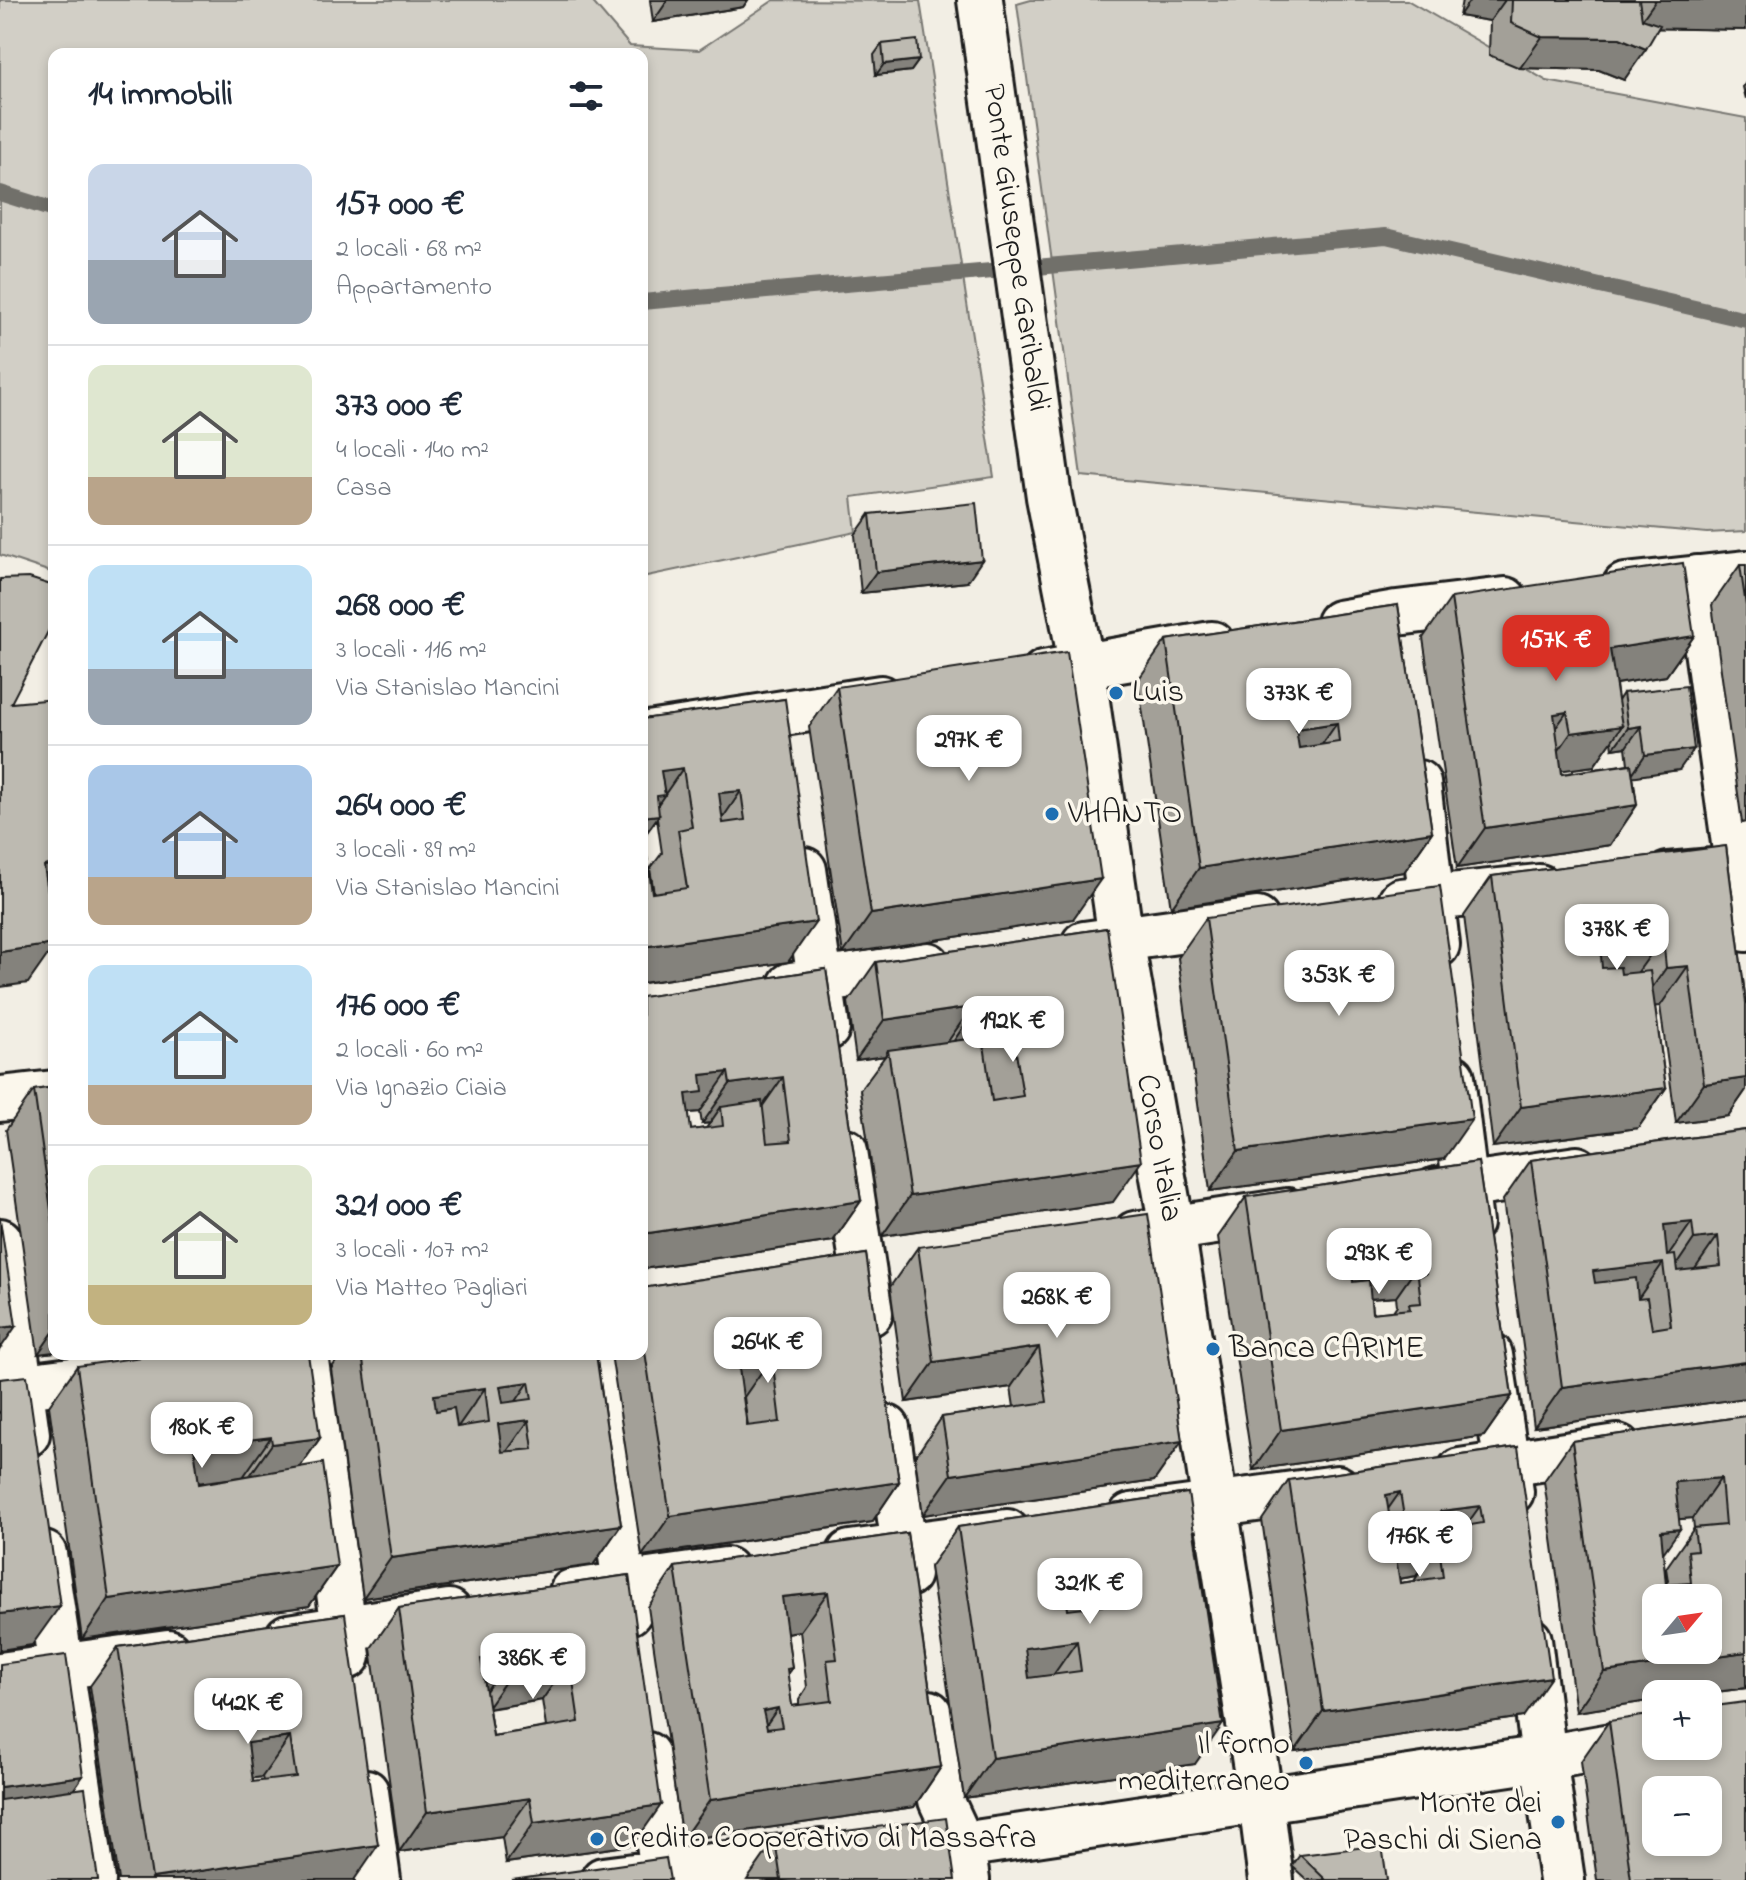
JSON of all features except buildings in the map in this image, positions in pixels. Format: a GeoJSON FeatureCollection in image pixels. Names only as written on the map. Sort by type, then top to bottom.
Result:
{"type":"FeatureCollection","features":[{"type":"Feature","properties":{"kind":"street","name":"Ponte Giuseppe Garibaldi"},"geometry":{"type":"LineString","coordinates":[[980,0],[1049,497]]}},
{"type":"Feature","properties":{"kind":"street","name":"Corso Italia"},"geometry":{"type":"LineString","coordinates":[[1049,497],[1082,667],[1121,939],[1172,1228],[1271,1880]]}},
{"type":"Feature","properties":{"kind":"street"},"geometry":{"type":"LineString","coordinates":[[1587,591],[1746,573]]}},
{"type":"Feature","properties":{"kind":"street"},"geometry":{"type":"LineString","coordinates":[[1697,578],[1742,869],[1746,929]]}},
{"type":"Feature","properties":{"kind":"street"},"geometry":{"type":"LineString","coordinates":[[1302,629],[1399,629],[1539,596]]}},
{"type":"Feature","properties":{"kind":"street"},"geometry":{"type":"LineString","coordinates":[[1006,679],[1255,637]]}},
{"type":"Feature","properties":{"kind":"street"},"geometry":{"type":"LineString","coordinates":[[648,735],[783,730],[916,693]]}},
{"type":"Feature","properties":{"kind":"street"},"geometry":{"type":"LineString","coordinates":[[1412,739],[1442,988]]}},
{"type":"Feature","properties":{"kind":"street"},"geometry":{"type":"LineString","coordinates":[[797,824],[875,1351]]}},
{"type":"Feature","properties":{"kind":"street"},"geometry":{"type":"LineString","coordinates":[[1631,879],[1742,869]]}},
{"type":"Feature","properties":{"kind":"street"},"geometry":{"type":"LineString","coordinates":[[1369,905],[1431,896],[1585,883]]}},
{"type":"Feature","properties":{"kind":"street"},"geometry":{"type":"LineString","coordinates":[[1046,949],[1292,916]]}},
{"type":"Feature","properties":{"kind":"street"},"geometry":{"type":"LineString","coordinates":[[746,992],[971,960]]}},
{"type":"Feature","properties":{"kind":"street"},"geometry":{"type":"LineString","coordinates":[[1447,1034],[1476,1263]]}},
{"type":"Feature","properties":{"kind":"street"},"geometry":{"type":"LineString","coordinates":[[0,1099],[48,1094]]}},
{"type":"Feature","properties":{"kind":"street"},"geometry":{"type":"LineString","coordinates":[[1404,1194],[1621,1163]]}},
{"type":"Feature","properties":{"kind":"street"},"geometry":{"type":"LineString","coordinates":[[1095,1240],[1328,1205]]}},
{"type":"Feature","properties":{"kind":"street"},"geometry":{"type":"LineString","coordinates":[[0,1241],[10,1387],[36,1495],[93,1880]]}},
{"type":"Feature","properties":{"kind":"street"},"geometry":{"type":"LineString","coordinates":[[820,1282],[910,1269]]}},
{"type":"Feature","properties":{"kind":"street"},"geometry":{"type":"LineString","coordinates":[[1483,1310],[1515,1527]]}},
{"type":"Feature","properties":{"kind":"street"},"geometry":{"type":"LineString","coordinates":[[284,1360],[345,1630],[353,1692]]}},
{"type":"Feature","properties":{"kind":"street"},"geometry":{"type":"LineString","coordinates":[[593,1360],[633,1644]]}},
{"type":"Feature","properties":{"kind":"street"},"geometry":{"type":"LineString","coordinates":[[10,1387],[173,1367]]}},
{"type":"Feature","properties":{"kind":"street"},"geometry":{"type":"LineString","coordinates":[[882,1396],[913,1606]]}},
{"type":"Feature","properties":{"kind":"street"},"geometry":{"type":"LineString","coordinates":[[1415,1478],[1657,1441]]}},
{"type":"Feature","properties":{"kind":"street"},"geometry":{"type":"LineString","coordinates":[[1090,1521],[1369,1484]]}},
{"type":"Feature","properties":{"kind":"street"},"geometry":{"type":"LineString","coordinates":[[811,1558],[1044,1528]]}},
{"type":"Feature","properties":{"kind":"street"},"geometry":{"type":"LineString","coordinates":[[531,1599],[765,1565]]}},
{"type":"Feature","properties":{"kind":"street"},"geometry":{"type":"LineString","coordinates":[[1525,1604],[1562,1880]]}},
{"type":"Feature","properties":{"kind":"street"},"geometry":{"type":"LineString","coordinates":[[250,1642],[345,1630],[485,1606]]}},
{"type":"Feature","properties":{"kind":"street"},"geometry":{"type":"LineString","coordinates":[[0,1675],[203,1648]]}},
{"type":"Feature","properties":{"kind":"street"},"geometry":{"type":"LineString","coordinates":[[924,1681],[941,1800],[965,1863]]}},
{"type":"Feature","properties":{"kind":"street"},"geometry":{"type":"LineString","coordinates":[[643,1720],[663,1876]]}},
{"type":"Feature","properties":{"kind":"street"},"geometry":{"type":"LineString","coordinates":[[917,1840],[965,1863],[1261,1801],[1642,1740]]}},
{"type":"Feature","properties":{"kind":"street"},"geometry":{"type":"LineString","coordinates":[[361,1755],[378,1880]]}},
{"type":"Feature","properties":{"kind":"street"},"geometry":{"type":"LineString","coordinates":[[603,1880],[663,1876],[857,1847]]}},
{"type":"Feature","properties":{"kind":"shaded area"},"geometry":{"type":"Polygon","coordinates":[[[0,0],[591,0],[630,46],[699,50],[774,0],[920,1],[994,477],[852,497],[856,532],[648,576],[648,48],[48,48],[48,571],[0,555],[0,0]]]}},
{"type":"Feature","properties":{"kind":"shaded area"},"geometry":{"type":"Polygon","coordinates":[[[1031,0],[1407,0],[1547,81],[1746,118],[1746,531],[1707,533],[1081,476],[1017,4],[1031,0]]]}},
{"type":"Feature","properties":{"kind":"waterway"},"geometry":{"type":"LineString","coordinates":[[0,193],[48,208]]}},
{"type":"Feature","properties":{"kind":"waterway"},"geometry":{"type":"LineString","coordinates":[[648,301],[1386,236],[1746,320]]}},
{"type":"Feature","properties":{"kind":"place","name":"Luis"},"geometry":{"type":"Point","coordinates":[1116,693]}},
{"type":"Feature","properties":{"kind":"place","name":"VHANTO"},"geometry":{"type":"Point","coordinates":[1052,814]}},
{"type":"Feature","properties":{"kind":"place","name":"Banca CARIME"},"geometry":{"type":"Point","coordinates":[1213,1349]}},
{"type":"Feature","properties":{"kind":"place","name":"Il forno mediterraneo"},"geometry":{"type":"Point","coordinates":[1306,1763]}},
{"type":"Feature","properties":{"kind":"place","name":"Monte dei Paschi di Siena"},"geometry":{"type":"Point","coordinates":[1558,1822]}},
{"type":"Feature","properties":{"kind":"place","name":"Credito Cooperativo di Massafra"},"geometry":{"type":"Point","coordinates":[597,1839]}}]}
